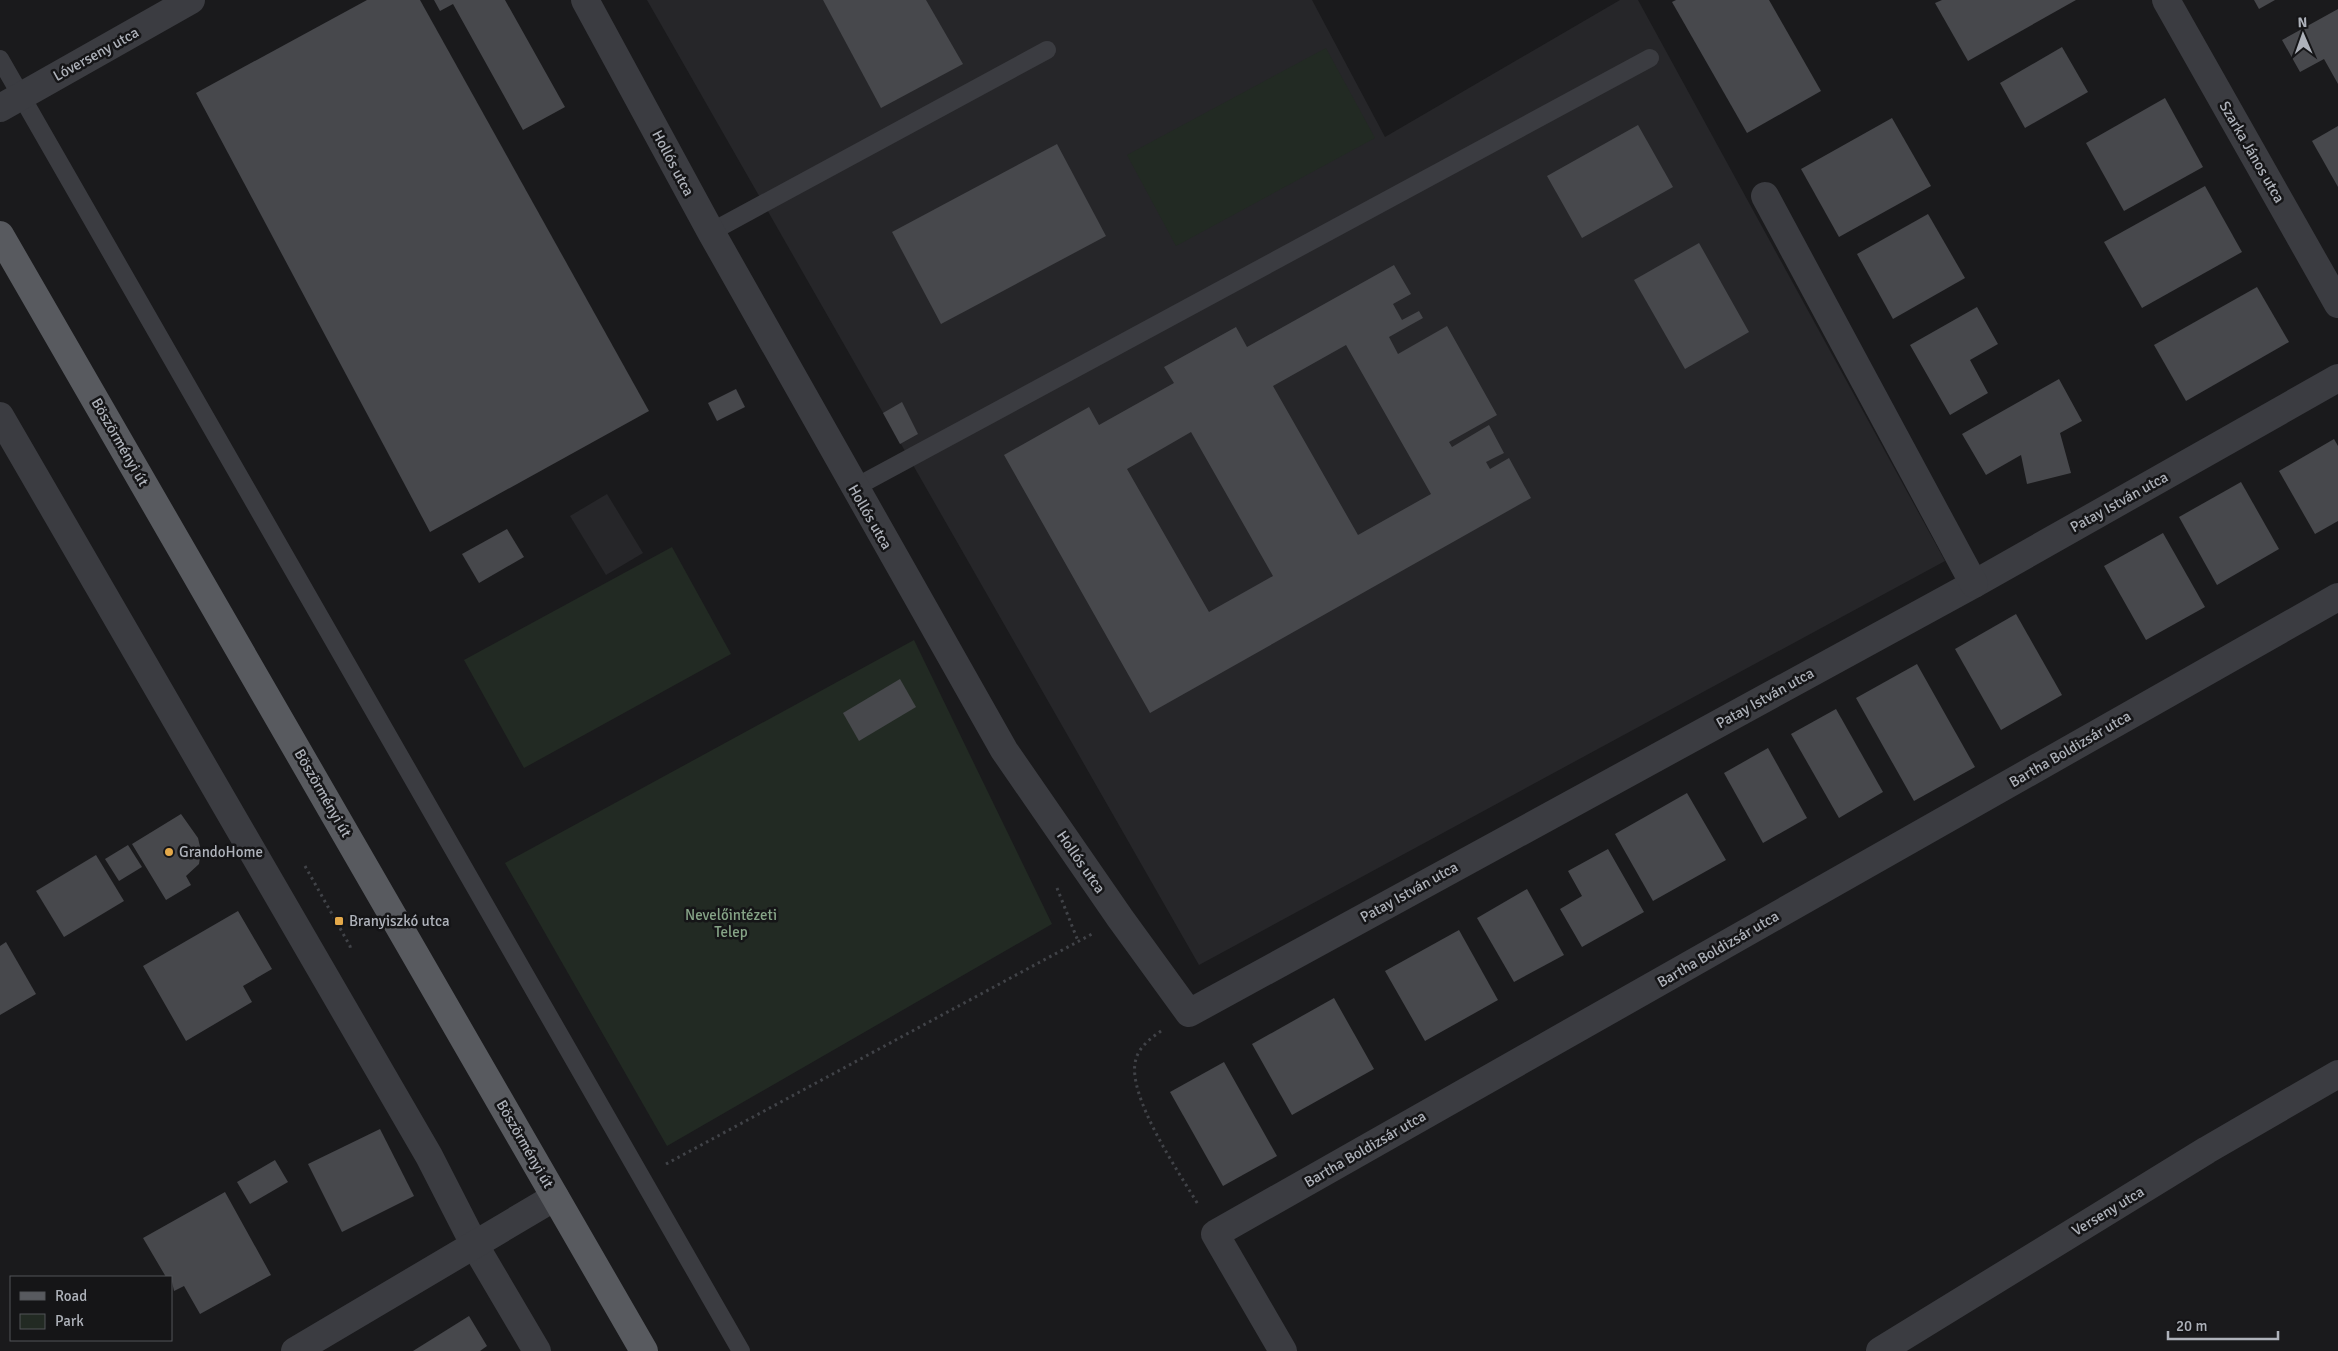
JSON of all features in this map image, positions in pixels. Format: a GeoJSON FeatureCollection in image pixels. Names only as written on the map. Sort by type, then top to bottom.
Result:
{"type":"FeatureCollection","features":[{"type":"Feature","properties":{"kind":"main road","name":"Böszörményi út"},"geometry":{"type":"LineString","coordinates":[[0,236],[644,1351]]}},
{"type":"Feature","properties":{"kind":"street","name":"Lóverseny utca"},"geometry":{"type":"LineString","coordinates":[[10,102],[191,0]]}},
{"type":"Feature","properties":{"kind":"street","name":"Hollós utca"},"geometry":{"type":"LineString","coordinates":[[586,0],[710,232],[1004,750],[1120,918],[1189,1013]]}},
{"type":"Feature","properties":{"kind":"street","name":"Szarka János utca"},"geometry":{"type":"LineString","coordinates":[[2166,0],[2338,304]]}},
{"type":"Feature","properties":{"kind":"street"},"geometry":{"type":"LineString","coordinates":[[1765,196],[1974,584]]}},
{"type":"Feature","properties":{"kind":"street","name":"Patay István utca"},"geometry":{"type":"LineString","coordinates":[[1189,1013],[1974,584],[2338,378]]}},
{"type":"Feature","properties":{"kind":"street"},"geometry":{"type":"LineString","coordinates":[[0,416],[429,1156],[474,1244],[537,1351]]}},
{"type":"Feature","properties":{"kind":"street","name":"Bartha Boldizsár utca"},"geometry":{"type":"LineString","coordinates":[[1215,1234],[2338,597]]}},
{"type":"Feature","properties":{"kind":"street","name":"Verseny utca"},"geometry":{"type":"LineString","coordinates":[[1880,1351],[2208,1150],[2338,1074]]}},
{"type":"Feature","properties":{"kind":"street"},"geometry":{"type":"LineString","coordinates":[[294,1351],[555,1197]]}},
{"type":"Feature","properties":{"kind":"street"},"geometry":{"type":"LineString","coordinates":[[1215,1234],[1283,1351]]}},
{"type":"Feature","properties":{"kind":"lane"},"geometry":{"type":"LineString","coordinates":[[710,232],[1046,50]]}},
{"type":"Feature","properties":{"kind":"lane"},"geometry":{"type":"LineString","coordinates":[[854,488],[1650,58]]}},
{"type":"Feature","properties":{"kind":"lane"},"geometry":{"type":"LineString","coordinates":[[0,59],[10,102],[642,1177],[741,1351]]}},
{"type":"Feature","properties":{"kind":"path"},"geometry":{"type":"LineString","coordinates":[[305,866],[350,946]]}},
{"type":"Feature","properties":{"kind":"path"},"geometry":{"type":"LineString","coordinates":[[642,1177],[1120,918]]}},
{"type":"Feature","properties":{"kind":"path"},"geometry":{"type":"LineString","coordinates":[[1189,1013],[1148,1040],[1136,1059],[1135,1085],[1152,1124],[1215,1234]]}},
{"type":"Feature","properties":{"kind":"shaded area"},"geometry":{"type":"Polygon","coordinates":[[[647,0],[1312,0],[1385,137],[1620,0],[1638,0],[1945,561],[1199,965],[647,0]]]}},
{"type":"Feature","properties":{"kind":"shaded area"},"geometry":{"type":"Polygon","coordinates":[[[607,494],[643,553],[606,575],[570,516],[607,494]]]}},
{"type":"Feature","properties":{"kind":"green space"},"geometry":{"type":"Polygon","coordinates":[[[1326,48],[1375,138],[1176,246],[1127,155],[1326,48]]]}},
{"type":"Feature","properties":{"kind":"green space"},"geometry":{"type":"Polygon","coordinates":[[[672,547],[731,654],[524,768],[464,660],[672,547]]]}},
{"type":"Feature","properties":{"kind":"green space","name":"Nevelőintézeti Telep"},"geometry":{"type":"Polygon","coordinates":[[[914,640],[1052,924],[667,1146],[505,863],[914,640]]]}},
{"type":"Feature","properties":{"kind":"building"},"geometry":{"type":"Polygon","coordinates":[[[367,0],[420,0],[649,411],[430,532],[196,93],[367,0]]]}},
{"type":"Feature","properties":{"kind":"building"},"geometry":{"type":"Polygon","coordinates":[[[434,0],[505,0],[565,107],[523,130],[453,4],[440,11],[434,0]]]}},
{"type":"Feature","properties":{"kind":"building"},"geometry":{"type":"Polygon","coordinates":[[[823,0],[926,0],[963,64],[881,108],[823,0]]]}},
{"type":"Feature","properties":{"kind":"building"},"geometry":{"type":"Polygon","coordinates":[[[1676,0],[1769,0],[1821,91],[1747,133],[1672,2],[1676,0]]]}},
{"type":"Feature","properties":{"kind":"building"},"geometry":{"type":"Polygon","coordinates":[[[1942,0],[2076,0],[1968,61],[1935,3],[1942,0]]]}},
{"type":"Feature","properties":{"kind":"building"},"geometry":{"type":"Polygon","coordinates":[[[2254,0],[2275,0],[2259,9],[2254,0]]]}},
{"type":"Feature","properties":{"kind":"building"},"geometry":{"type":"Polygon","coordinates":[[[2338,9],[2338,84],[2324,59],[2300,72],[2282,40],[2338,9]]]}},
{"type":"Feature","properties":{"kind":"building"},"geometry":{"type":"Polygon","coordinates":[[[2062,47],[2088,92],[2025,128],[2000,83],[2062,47]]]}},
{"type":"Feature","properties":{"kind":"building"},"geometry":{"type":"Polygon","coordinates":[[[2165,98],[2203,167],[2124,211],[2086,143],[2165,98]]]}},
{"type":"Feature","properties":{"kind":"building"},"geometry":{"type":"Polygon","coordinates":[[[1892,118],[1931,186],[1839,237],[1801,169],[1892,118]]]}},
{"type":"Feature","properties":{"kind":"building"},"geometry":{"type":"Polygon","coordinates":[[[1638,125],[1673,187],[1582,238],[1547,176],[1638,125]]]}},
{"type":"Feature","properties":{"kind":"building"},"geometry":{"type":"Polygon","coordinates":[[[2338,126],[2338,187],[2312,141],[2338,126]]]}},
{"type":"Feature","properties":{"kind":"building"},"geometry":{"type":"Polygon","coordinates":[[[1057,144],[1106,236],[941,324],[892,232],[1057,144]]]}},
{"type":"Feature","properties":{"kind":"building"},"geometry":{"type":"Polygon","coordinates":[[[2205,186],[2242,252],[2142,308],[2104,242],[2205,186]]]}},
{"type":"Feature","properties":{"kind":"building"},"geometry":{"type":"Polygon","coordinates":[[[1928,214],[1965,278],[1893,319],[1857,254],[1928,214]]]}},
{"type":"Feature","properties":{"kind":"building"},"geometry":{"type":"Polygon","coordinates":[[[1699,243],[1749,332],[1685,369],[1634,280],[1699,243]]]}},
{"type":"Feature","properties":{"kind":"building"},"geometry":{"type":"Polygon","coordinates":[[[1394,265],[1411,294],[1393,304],[1402,320],[1419,311],[1423,318],[1389,337],[1398,354],[1447,326],[1497,415],[1449,442],[1452,447],[1489,425],[1504,453],[1486,462],[1490,469],[1509,458],[1531,498],[1150,713],[1004,455],[1089,407],[1099,425],[1174,383],[1164,367],[1236,327],[1247,347],[1394,265]],[[1346,345],[1273,386],[1358,535],[1431,494],[1346,345]],[[1191,432],[1127,469],[1209,612],[1273,576],[1191,432]]]}},
{"type":"Feature","properties":{"kind":"building"},"geometry":{"type":"Polygon","coordinates":[[[2257,287],[2289,342],[2186,401],[2154,345],[2257,287]]]}},
{"type":"Feature","properties":{"kind":"building"},"geometry":{"type":"Polygon","coordinates":[[[1977,307],[1998,344],[1970,360],[1988,393],[1950,415],[1910,345],[1977,307]]]}},
{"type":"Feature","properties":{"kind":"building"},"geometry":{"type":"Polygon","coordinates":[[[2059,379],[2082,421],[2060,433],[2071,473],[2027,484],[2021,455],[1986,475],[1962,434],[2059,379]]]}},
{"type":"Feature","properties":{"kind":"building"},"geometry":{"type":"Polygon","coordinates":[[[736,389],[745,407],[717,421],[708,403],[736,389]]]}},
{"type":"Feature","properties":{"kind":"building"},"geometry":{"type":"Polygon","coordinates":[[[902,402],[918,434],[900,444],[883,413],[902,402]]]}},
{"type":"Feature","properties":{"kind":"building"},"geometry":{"type":"Polygon","coordinates":[[[2334,439],[2338,446],[2338,521],[2315,534],[2279,471],[2334,439]]]}},
{"type":"Feature","properties":{"kind":"building"},"geometry":{"type":"Polygon","coordinates":[[[2241,482],[2279,549],[2217,585],[2179,517],[2241,482]]]}},
{"type":"Feature","properties":{"kind":"building"},"geometry":{"type":"Polygon","coordinates":[[[507,529],[524,557],[479,583],[462,554],[507,529]]]}},
{"type":"Feature","properties":{"kind":"building"},"geometry":{"type":"Polygon","coordinates":[[[2163,533],[2205,607],[2146,640],[2104,566],[2163,533]]]}},
{"type":"Feature","properties":{"kind":"building"},"geometry":{"type":"Polygon","coordinates":[[[2016,614],[2062,695],[2001,730],[1955,649],[2016,614]]]}},
{"type":"Feature","properties":{"kind":"building"},"geometry":{"type":"Polygon","coordinates":[[[1917,664],[1975,767],[1914,801],[1856,698],[1917,664]]]}},
{"type":"Feature","properties":{"kind":"building"},"geometry":{"type":"Polygon","coordinates":[[[900,679],[916,707],[859,741],[843,713],[900,679]]]}},
{"type":"Feature","properties":{"kind":"building"},"geometry":{"type":"Polygon","coordinates":[[[1836,709],[1883,792],[1839,818],[1791,734],[1836,709]]]}},
{"type":"Feature","properties":{"kind":"building"},"geometry":{"type":"Polygon","coordinates":[[[1768,748],[1807,818],[1763,843],[1724,773],[1768,748]]]}},
{"type":"Feature","properties":{"kind":"building"},"geometry":{"type":"Polygon","coordinates":[[[1687,793],[1726,860],[1653,901],[1615,834],[1687,793]]]}},
{"type":"Feature","properties":{"kind":"building"},"geometry":{"type":"Polygon","coordinates":[[[181,814],[198,838],[201,851],[199,864],[186,876],[191,885],[166,900],[132,844],[181,814]]]}},
{"type":"Feature","properties":{"kind":"building"},"geometry":{"type":"Polygon","coordinates":[[[128,845],[142,867],[119,881],[105,859],[128,845]]]}},
{"type":"Feature","properties":{"kind":"building"},"geometry":{"type":"Polygon","coordinates":[[[1608,849],[1644,912],[1582,947],[1560,909],[1582,896],[1568,871],[1608,849]]]}},
{"type":"Feature","properties":{"kind":"building"},"geometry":{"type":"Polygon","coordinates":[[[96,855],[124,901],[64,937],[36,891],[96,855]]]}},
{"type":"Feature","properties":{"kind":"building"},"geometry":{"type":"Polygon","coordinates":[[[1527,889],[1564,955],[1514,982],[1477,918],[1527,889]]]}},
{"type":"Feature","properties":{"kind":"building"},"geometry":{"type":"Polygon","coordinates":[[[238,911],[272,969],[243,986],[252,1002],[186,1041],[143,966],[238,911]]]}},
{"type":"Feature","properties":{"kind":"building"},"geometry":{"type":"Polygon","coordinates":[[[1459,930],[1498,1000],[1425,1041],[1385,971],[1459,930]]]}},
{"type":"Feature","properties":{"kind":"building"},"geometry":{"type":"Polygon","coordinates":[[[6,942],[36,994],[0,1015],[0,946],[6,942]]]}},
{"type":"Feature","properties":{"kind":"building"},"geometry":{"type":"Polygon","coordinates":[[[1334,998],[1374,1069],[1292,1115],[1252,1044],[1334,998]]]}},
{"type":"Feature","properties":{"kind":"building"},"geometry":{"type":"Polygon","coordinates":[[[1224,1062],[1277,1156],[1223,1186],[1170,1092],[1224,1062]]]}},
{"type":"Feature","properties":{"kind":"building"},"geometry":{"type":"Polygon","coordinates":[[[380,1129],[414,1196],[342,1232],[308,1164],[380,1129]]]}},
{"type":"Feature","properties":{"kind":"building"},"geometry":{"type":"Polygon","coordinates":[[[275,1160],[288,1182],[250,1204],[237,1182],[275,1160]]]}},
{"type":"Feature","properties":{"kind":"building"},"geometry":{"type":"Polygon","coordinates":[[[225,1192],[271,1275],[200,1314],[184,1286],[174,1291],[172,1276],[165,1276],[143,1238],[225,1192]]]}},
{"type":"Feature","properties":{"kind":"building"},"geometry":{"type":"Polygon","coordinates":[[[469,1316],[487,1346],[480,1351],[413,1351],[469,1316]]]}},
{"type":"Feature","properties":{"kind":"place","name":"GrandoHome"},"geometry":{"type":"Point","coordinates":[169,852]}},
{"type":"Feature","properties":{"kind":"place","name":"Branyiszkó utca"},"geometry":{"type":"Point","coordinates":[339,921]}}]}
